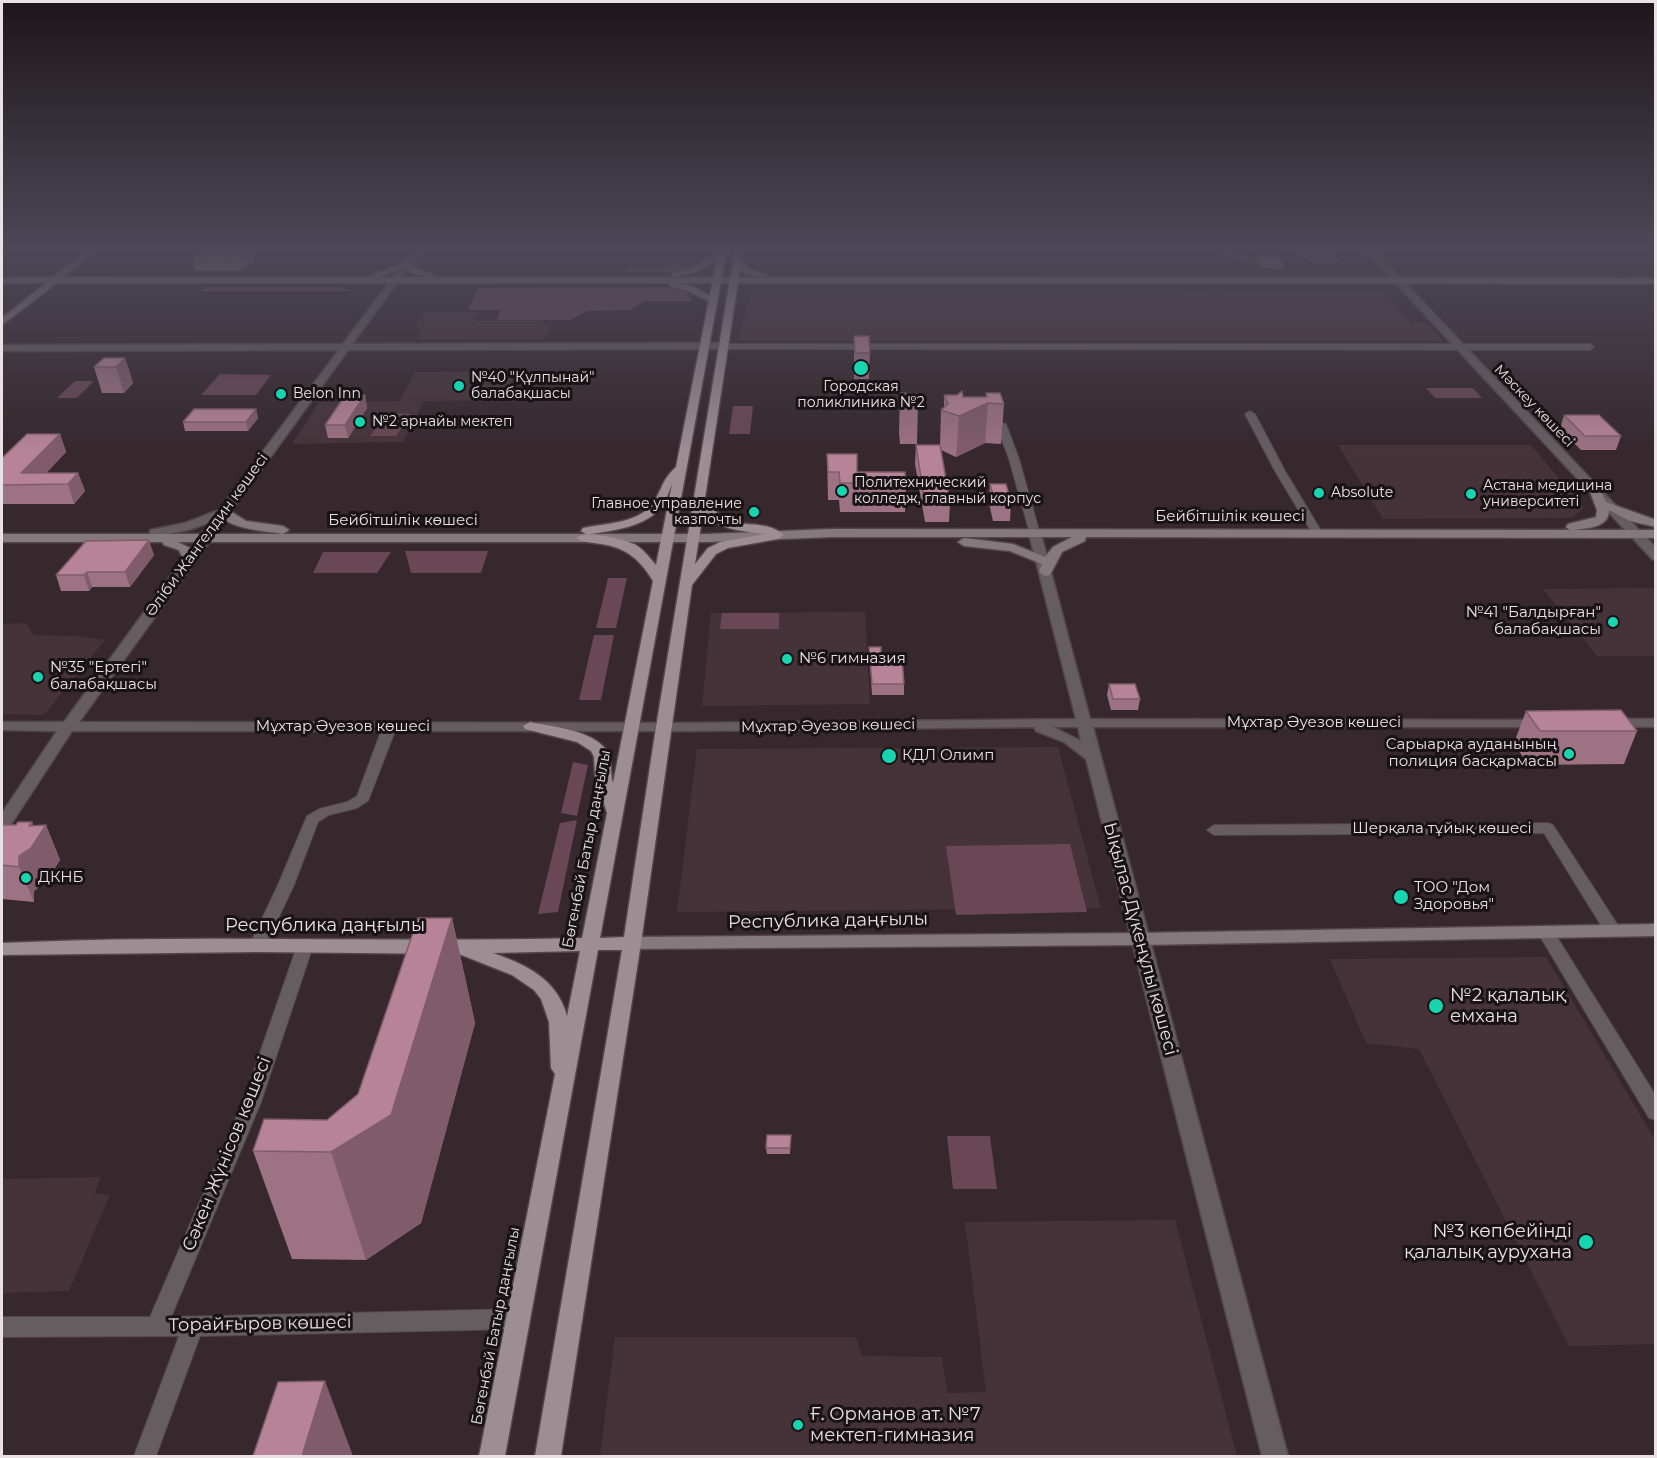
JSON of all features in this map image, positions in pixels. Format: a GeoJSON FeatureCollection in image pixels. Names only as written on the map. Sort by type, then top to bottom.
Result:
{"type":"FeatureCollection","features":[{"type":"Feature","properties":{"kind":"main road","name":"Бөгенбай Батыр даңғылы"},"geometry":{"type":"LineString","coordinates":[[492,1456],[709,317]]}},
{"type":"Feature","properties":{"kind":"main road"},"geometry":{"type":"LineString","coordinates":[[548,1456],[632,943],[726,317]]}},
{"type":"Feature","properties":{"kind":"main road"},"geometry":{"type":"LineString","coordinates":[[585,534],[643,516],[655,507],[663,496],[668,482],[680,469]]}},
{"type":"Feature","properties":{"kind":"main road"},"geometry":{"type":"LineString","coordinates":[[1534,534],[1600,520],[1604,510],[1596,492]]}},
{"type":"Feature","properties":{"kind":"main road"},"geometry":{"type":"LineString","coordinates":[[699,499],[714,520],[727,525],[778,533]]}},
{"type":"Feature","properties":{"kind":"main road"},"geometry":{"type":"LineString","coordinates":[[1608,505],[1634,518],[1656,524]]}},
{"type":"Feature","properties":{"kind":"main road"},"geometry":{"type":"LineString","coordinates":[[223,512],[235,522],[292,532]]}},
{"type":"Feature","properties":{"kind":"main road","name":"Бейбітшілік көшесі"},"geometry":{"type":"LineString","coordinates":[[2,538],[126,538],[292,532],[585,534]]}},
{"type":"Feature","properties":{"kind":"main road","name":"Бейбітшілік көшесі"},"geometry":{"type":"LineString","coordinates":[[2,533],[206,535],[1656,534]]}},
{"type":"Feature","properties":{"kind":"main road"},"geometry":{"type":"LineString","coordinates":[[686,586],[712,551],[724,545],[778,533]]}},
{"type":"Feature","properties":{"kind":"main road"},"geometry":{"type":"LineString","coordinates":[[585,534],[635,549],[648,560],[660,582]]}},
{"type":"Feature","properties":{"kind":"main road"},"geometry":{"type":"LineString","coordinates":[[926,534],[945,539],[1013,548],[1043,566],[1056,549],[1093,534]]}},
{"type":"Feature","properties":{"kind":"main road"},"geometry":{"type":"LineString","coordinates":[[126,538],[157,540],[184,548],[188,560]]}},
{"type":"Feature","properties":{"kind":"main road"},"geometry":{"type":"LineString","coordinates":[[531,726],[582,739],[597,748],[602,757],[603,776],[615,814]]}},
{"type":"Feature","properties":{"kind":"main road","name":"Республика даңғылы"},"geometry":{"type":"LineString","coordinates":[[2,949],[258,940],[305,946],[457,948],[591,940],[632,943],[1140,939],[1656,930]]}},
{"type":"Feature","properties":{"kind":"main road"},"geometry":{"type":"LineString","coordinates":[[457,948],[534,978],[548,994],[556,1009],[563,1086]]}},
{"type":"Feature","properties":{"kind":"street","name":"Әліби Жангелдин көшесі"},"geometry":{"type":"LineString","coordinates":[[2,825],[68,726],[366,317]]}},
{"type":"Feature","properties":{"kind":"street","name":"Мәскеу көшесі"},"geometry":{"type":"LineString","coordinates":[[1431,317],[1656,556]]}},
{"type":"Feature","properties":{"kind":"street"},"geometry":{"type":"LineString","coordinates":[[2,348],[1590,346]]}},
{"type":"Feature","properties":{"kind":"street"},"geometry":{"type":"LineString","coordinates":[[1250,414],[1280,471],[1318,534]]}},
{"type":"Feature","properties":{"kind":"street","name":"Ықылас Дүкенұлы көшесі"},"geometry":{"type":"LineString","coordinates":[[1001,424],[1014,459],[1035,534],[1275,1456]]}},
{"type":"Feature","properties":{"kind":"street"},"geometry":{"type":"LineString","coordinates":[[154,533],[188,526],[223,512]]}},
{"type":"Feature","properties":{"kind":"street"},"geometry":{"type":"LineString","coordinates":[[1024,723],[1069,739],[1093,757]]}},
{"type":"Feature","properties":{"kind":"street","name":"Мұхтар Әуезов көшесі"},"geometry":{"type":"LineString","coordinates":[[2,726],[663,727],[1024,723],[1556,723]]}},
{"type":"Feature","properties":{"kind":"street"},"geometry":{"type":"LineString","coordinates":[[1591,723],[1656,723]]}},
{"type":"Feature","properties":{"kind":"street"},"geometry":{"type":"LineString","coordinates":[[258,940],[286,885],[312,819],[324,812],[352,805],[363,798],[390,726]]}},
{"type":"Feature","properties":{"kind":"street","name":"Шерқала тұйық көшесі"},"geometry":{"type":"LineString","coordinates":[[1215,830],[1548,828],[1613,931]]}},
{"type":"Feature","properties":{"kind":"street"},"geometry":{"type":"LineString","coordinates":[[1546,933],[1656,1113]]}},
{"type":"Feature","properties":{"kind":"street","name":"Сәкен Жүнісов көшесі"},"geometry":{"type":"LineString","coordinates":[[156,1327],[252,1102],[305,946]]}},
{"type":"Feature","properties":{"kind":"street","name":"Торайғыров көшесі"},"geometry":{"type":"LineString","coordinates":[[2,1327],[156,1327],[518,1318]]}},
{"type":"Feature","properties":{"kind":"street"},"geometry":{"type":"LineString","coordinates":[[145,1456],[193,1326]]}},
{"type":"Feature","properties":{"kind":"shaded area"},"geometry":{"type":"Polygon","coordinates":[[[421,317],[477,317],[475,321],[544,321],[542,325],[550,325],[544,339],[416,339],[423,328],[414,327],[421,317]]]}},
{"type":"Feature","properties":{"kind":"shaded area"},"geometry":{"type":"Polygon","coordinates":[[[498,317],[576,317],[570,320],[497,320],[498,317]]]}},
{"type":"Feature","properties":{"kind":"shaded area"},"geometry":{"type":"Polygon","coordinates":[[[744,317],[1406,317],[1411,323],[1427,323],[1443,341],[738,341],[744,317]]]}},
{"type":"Feature","properties":{"kind":"shaded area"},"geometry":{"type":"Polygon","coordinates":[[[515,371],[504,400],[424,401],[403,442],[292,444],[319,402],[400,401],[415,372],[515,371]]]}},
{"type":"Feature","properties":{"kind":"shaded area"},"geometry":{"type":"Polygon","coordinates":[[[220,374],[271,375],[256,395],[201,395],[220,374]]]}},
{"type":"Feature","properties":{"kind":"shaded area"},"geometry":{"type":"Polygon","coordinates":[[[75,381],[94,381],[77,398],[57,398],[75,381]]]}},
{"type":"Feature","properties":{"kind":"shaded area"},"geometry":{"type":"Polygon","coordinates":[[[1426,388],[1473,388],[1482,398],[1435,398],[1426,388]]]}},
{"type":"Feature","properties":{"kind":"shaded area"},"geometry":{"type":"Polygon","coordinates":[[[733,406],[753,406],[750,434],[729,434],[733,406]]]}},
{"type":"Feature","properties":{"kind":"shaded area"},"geometry":{"type":"Polygon","coordinates":[[[387,413],[412,414],[396,436],[370,436],[387,413]]]}},
{"type":"Feature","properties":{"kind":"shaded area","name":"Астана медицина университеті"},"geometry":{"type":"Polygon","coordinates":[[[1338,445],[1531,445],[1584,508],[1572,518],[1383,519],[1338,445]]]}},
{"type":"Feature","properties":{"kind":"shaded area"},"geometry":{"type":"Polygon","coordinates":[[[405,551],[488,551],[481,573],[411,573],[405,551]]]}},
{"type":"Feature","properties":{"kind":"shaded area"},"geometry":{"type":"Polygon","coordinates":[[[323,552],[391,552],[377,573],[313,573],[323,552]]]}},
{"type":"Feature","properties":{"kind":"shaded area"},"geometry":{"type":"Polygon","coordinates":[[[608,578],[627,578],[616,628],[596,628],[608,578]]]}},
{"type":"Feature","properties":{"kind":"shaded area","name":"№41 \"Балдырған\" балабақшасы"},"geometry":{"type":"Polygon","coordinates":[[[1655,588],[1655,656],[1597,656],[1543,589],[1655,588]]]}},
{"type":"Feature","properties":{"kind":"shaded area","name":"№6 гимназия"},"geometry":{"type":"Polygon","coordinates":[[[865,612],[870,704],[702,706],[711,613],[865,612]]]}},
{"type":"Feature","properties":{"kind":"shaded area"},"geometry":{"type":"Polygon","coordinates":[[[722,613],[779,613],[779,629],[720,629],[722,613]]]}},
{"type":"Feature","properties":{"kind":"shaded area","name":"№35 \"Ертегі\" балабақшасы"},"geometry":{"type":"Polygon","coordinates":[[[26,623],[34,635],[78,636],[105,640],[44,715],[2,714],[2,624],[26,623]]]}},
{"type":"Feature","properties":{"kind":"shaded area"},"geometry":{"type":"Polygon","coordinates":[[[594,635],[614,635],[601,700],[579,700],[594,635]]]}},
{"type":"Feature","properties":{"kind":"shaded area"},"geometry":{"type":"Polygon","coordinates":[[[1058,747],[1101,908],[677,912],[697,749],[1058,747]]]}},
{"type":"Feature","properties":{"kind":"shaded area"},"geometry":{"type":"Polygon","coordinates":[[[573,762],[588,765],[577,816],[561,813],[573,762]]]}},
{"type":"Feature","properties":{"kind":"shaded area"},"geometry":{"type":"Polygon","coordinates":[[[577,820],[558,912],[538,914],[560,823],[577,820]]]}},
{"type":"Feature","properties":{"kind":"shaded area"},"geometry":{"type":"Polygon","coordinates":[[[1070,844],[1087,912],[956,915],[946,846],[1070,844]]]}},
{"type":"Feature","properties":{"kind":"shaded area","name":"№3 көпбейінді қалалық аурухана"},"geometry":{"type":"Polygon","coordinates":[[[1546,957],[1655,1140],[1655,1344],[1569,1346],[1419,1049],[1366,1043],[1330,959],[1546,957]]]}},
{"type":"Feature","properties":{"kind":"shaded area"},"geometry":{"type":"Polygon","coordinates":[[[947,1136],[990,1136],[997,1189],[953,1189],[947,1136]]]}},
{"type":"Feature","properties":{"kind":"shaded area"},"geometry":{"type":"Polygon","coordinates":[[[100,1177],[95,1193],[110,1195],[69,1291],[2,1293],[2,1179],[100,1177]]]}},
{"type":"Feature","properties":{"kind":"shaded area"},"geometry":{"type":"Polygon","coordinates":[[[1175,1220],[1237,1456],[600,1456],[615,1337],[856,1337],[862,1356],[942,1357],[947,1393],[986,1392],[965,1222],[1175,1220]]]}},
{"type":"Feature","properties":{"kind":"building"},"geometry":{"type":"Polygon","coordinates":[[[854,336],[869,336],[870,353],[855,353],[854,336]]]}},
{"type":"Feature","properties":{"kind":"building"},"geometry":{"type":"Polygon","coordinates":[[[104,358],[125,358],[116,367],[94,367],[104,358]]]}},
{"type":"Feature","properties":{"kind":"building"},"geometry":{"type":"Polygon","coordinates":[[[348,391],[361,391],[359,395],[365,395],[345,425],[325,425],[348,391]]]}},
{"type":"Feature","properties":{"kind":"building"},"geometry":{"type":"Polygon","coordinates":[[[962,391],[963,397],[987,397],[986,393],[1000,393],[1004,404],[988,403],[959,416],[941,410],[948,404],[944,395],[957,395],[962,391]]]}},
{"type":"Feature","properties":{"kind":"building"},"geometry":{"type":"Polygon","coordinates":[[[900,393],[917,394],[918,404],[901,404],[900,393]]]}},
{"type":"Feature","properties":{"kind":"building"},"geometry":{"type":"Polygon","coordinates":[[[194,409],[256,409],[246,422],[183,422],[194,409]]]}},
{"type":"Feature","properties":{"kind":"building"},"geometry":{"type":"Polygon","coordinates":[[[1564,415],[1599,415],[1621,436],[1585,436],[1564,415]]]}},
{"type":"Feature","properties":{"kind":"building"},"geometry":{"type":"Polygon","coordinates":[[[27,434],[60,434],[21,473],[78,473],[68,484],[2,485],[2,458],[27,434]]]}},
{"type":"Feature","properties":{"kind":"building"},"geometry":{"type":"Polygon","coordinates":[[[916,445],[940,445],[950,502],[925,503],[916,445]]]}},
{"type":"Feature","properties":{"kind":"building"},"geometry":{"type":"Polygon","coordinates":[[[827,454],[857,454],[857,472],[905,472],[906,483],[840,483],[839,472],[828,472],[827,454]]]}},
{"type":"Feature","properties":{"kind":"building"},"geometry":{"type":"Polygon","coordinates":[[[990,484],[1006,484],[1011,502],[995,502],[990,484]]]}},
{"type":"Feature","properties":{"kind":"building"},"geometry":{"type":"Polygon","coordinates":[[[149,540],[125,572],[56,575],[86,541],[149,540]]]}},
{"type":"Feature","properties":{"kind":"building"},"geometry":{"type":"Polygon","coordinates":[[[869,647],[881,647],[881,657],[902,657],[904,684],[872,684],[869,647]]]}},
{"type":"Feature","properties":{"kind":"building"},"geometry":{"type":"Polygon","coordinates":[[[1109,684],[1135,684],[1140,699],[1113,699],[1109,684]]]}},
{"type":"Feature","properties":{"kind":"building"},"geometry":{"type":"Polygon","coordinates":[[[1621,710],[1637,731],[1540,731],[1526,711],[1621,710]]]}},
{"type":"Feature","properties":{"kind":"building"},"geometry":{"type":"Polygon","coordinates":[[[18,822],[32,822],[29,826],[46,825],[31,848],[19,856],[19,867],[2,865],[2,825],[16,825],[18,822]]]}},
{"type":"Feature","properties":{"kind":"building"},"geometry":{"type":"Polygon","coordinates":[[[418,918],[452,918],[391,1115],[331,1152],[253,1151],[264,1119],[327,1120],[358,1094],[418,918]]]}},
{"type":"Feature","properties":{"kind":"building"},"geometry":{"type":"Polygon","coordinates":[[[767,1135],[791,1135],[790,1148],[766,1148],[767,1135]]]}},
{"type":"Feature","properties":{"kind":"building"},"geometry":{"type":"Polygon","coordinates":[[[325,1381],[302,1456],[253,1456],[278,1382],[325,1381]]]}},
{"type":"Feature","properties":{"kind":"place","name":"Городская поликлиника №2"},"geometry":{"type":"Point","coordinates":[861,368]}},
{"type":"Feature","properties":{"kind":"place","name":"№40 \"Құлпынай\" балабақшасы"},"geometry":{"type":"Point","coordinates":[459,386]}},
{"type":"Feature","properties":{"kind":"place","name":"Belon Inn"},"geometry":{"type":"Point","coordinates":[281,394]}},
{"type":"Feature","properties":{"kind":"place","name":"№2 арнайы мектеп"},"geometry":{"type":"Point","coordinates":[360,422]}},
{"type":"Feature","properties":{"kind":"place","name":"Политехнический колледж, главный корпус"},"geometry":{"type":"Point","coordinates":[842,491]}},
{"type":"Feature","properties":{"kind":"place","name":"Absolute"},"geometry":{"type":"Point","coordinates":[1319,493]}},
{"type":"Feature","properties":{"kind":"place","name":"Астана медицина университеті"},"geometry":{"type":"Point","coordinates":[1471,494]}},
{"type":"Feature","properties":{"kind":"place","name":"Главное управление казпочты"},"geometry":{"type":"Point","coordinates":[754,512]}},
{"type":"Feature","properties":{"kind":"place","name":"№41 \"Балдырған\" балабақшасы"},"geometry":{"type":"Point","coordinates":[1613,622]}},
{"type":"Feature","properties":{"kind":"place","name":"№6 гимназия"},"geometry":{"type":"Point","coordinates":[787,659]}},
{"type":"Feature","properties":{"kind":"place","name":"№35 \"Ертегі\" балабақшасы"},"geometry":{"type":"Point","coordinates":[38,677]}},
{"type":"Feature","properties":{"kind":"place","name":"Сарыарқа ауданының полиция басқармасы"},"geometry":{"type":"Point","coordinates":[1569,754]}},
{"type":"Feature","properties":{"kind":"place","name":"КДЛ Олимп"},"geometry":{"type":"Point","coordinates":[889,756]}},
{"type":"Feature","properties":{"kind":"place","name":"ДКНБ"},"geometry":{"type":"Point","coordinates":[26,878]}},
{"type":"Feature","properties":{"kind":"place","name":"ТОО \"Дом Здоровья\""},"geometry":{"type":"Point","coordinates":[1401,897]}},
{"type":"Feature","properties":{"kind":"place","name":"№2 қалалық емхана"},"geometry":{"type":"Point","coordinates":[1436,1006]}},
{"type":"Feature","properties":{"kind":"place","name":"№3 көпбейінді қалалық аурухана"},"geometry":{"type":"Point","coordinates":[1586,1242]}},
{"type":"Feature","properties":{"kind":"place","name":"Ғ. Орманов ат. №7 мектеп-гимназия"},"geometry":{"type":"Point","coordinates":[798,1425]}}]}
